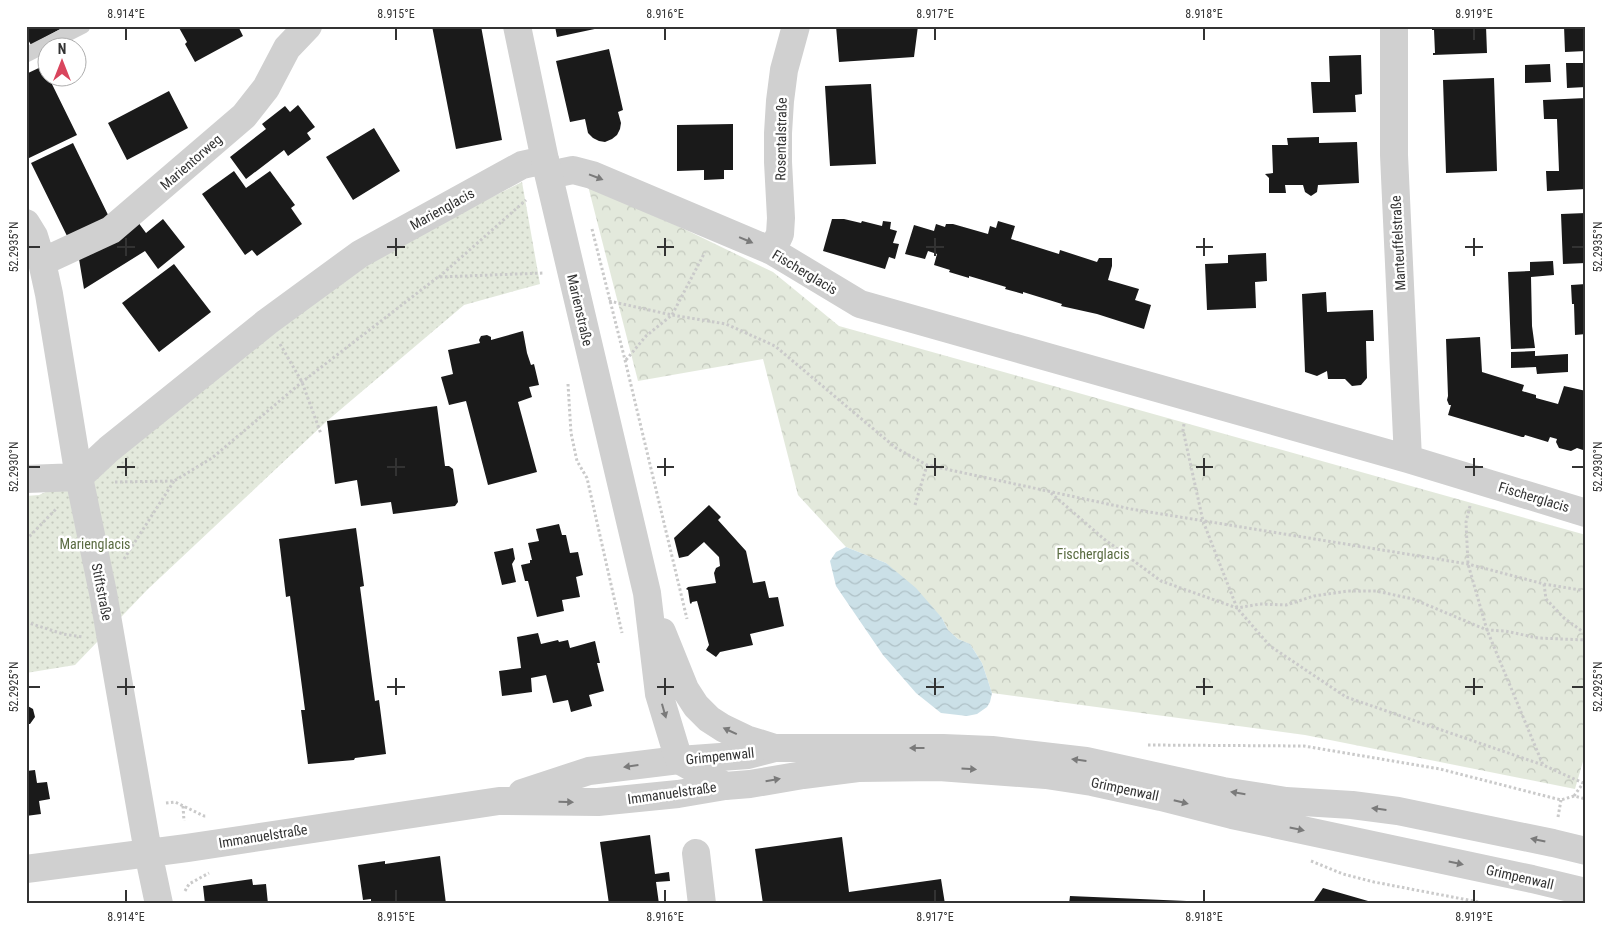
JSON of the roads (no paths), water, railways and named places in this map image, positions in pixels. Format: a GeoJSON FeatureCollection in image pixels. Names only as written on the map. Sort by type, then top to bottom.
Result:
{"type":"FeatureCollection","features":[{"type":"Feature","properties":{"kind":"street","name":"Marientorweg"},"geometry":{"type":"LineString","coordinates":[[42,262],[111,230],[244,116],[266,88],[287,48],[308,26]]}},
{"type":"Feature","properties":{"kind":"street","name":"Marienstraße"},"geometry":{"type":"LineString","coordinates":[[518,26],[547,167],[647,594],[659,694],[679,760]]}},
{"type":"Feature","properties":{"kind":"street","name":"Rosentalstraße"},"geometry":{"type":"LineString","coordinates":[[772,251],[780,234],[782,218],[778,143],[780,101],[784,70],[796,26]]}},
{"type":"Feature","properties":{"kind":"street","name":"Manteuffelstraße"},"geometry":{"type":"LineString","coordinates":[[1394,26],[1394,155],[1408,459]]}},
{"type":"Feature","properties":{"kind":"street","name":"Marienglacis"},"geometry":{"type":"LineString","coordinates":[[79,480],[109,449],[268,322],[360,254],[522,165],[547,167]]}},
{"type":"Feature","properties":{"kind":"street","name":"Fischerglacis"},"geometry":{"type":"LineString","coordinates":[[547,167],[592,174],[772,251],[860,304],[1408,459],[1586,513]]}},
{"type":"Feature","properties":{"kind":"street","name":"Stiftstraße"},"geometry":{"type":"LineString","coordinates":[[26,223],[34,236],[49,294],[79,480],[103,594],[157,897]]}},
{"type":"Feature","properties":{"kind":"street"},"geometry":{"type":"LineString","coordinates":[[26,479],[79,480]]}},
{"type":"Feature","properties":{"kind":"street","name":"Marienstraße"},"geometry":{"type":"LineString","coordinates":[[647,594],[685,689],[696,706],[709,719],[723,728],[775,748]]}},
{"type":"Feature","properties":{"kind":"street","name":"Grimpenwall"},"geometry":{"type":"LineString","coordinates":[[679,760],[748,755],[775,748],[944,748],[992,750],[1086,761],[1223,791],[1286,801],[1352,805],[1398,811],[1586,851]]}},
{"type":"Feature","properties":{"kind":"street","name":"Grimpenwall"},"geometry":{"type":"LineString","coordinates":[[679,760],[725,786],[858,768],[939,767],[1092,782],[1161,796],[1232,815],[1586,892]]}},
{"type":"Feature","properties":{"kind":"street","name":"Immanuelstraße"},"geometry":{"type":"LineString","coordinates":[[499,801],[589,772],[679,760]]}},
{"type":"Feature","properties":{"kind":"street","name":"Immanuelstraße"},"geometry":{"type":"LineString","coordinates":[[26,869],[187,848],[499,801],[598,802],[670,795],[725,786]]}},
{"type":"Feature","properties":{"kind":"street"},"geometry":{"type":"LineString","coordinates":[[696,853],[702,904]]}},
{"type":"Feature","properties":{"kind":"lane"},"geometry":{"type":"LineString","coordinates":[[26,55],[83,26]]}},
{"type":"Feature","properties":{"kind":"water"},"geometry":{"type":"Polygon","coordinates":[[[846,547],[886,563],[916,588],[942,618],[948,630],[958,639],[970,644],[982,663],[992,693],[987,707],[977,714],[967,716],[941,713],[916,693],[883,655],[836,586],[830,561],[836,552],[846,547]]]}}]}
